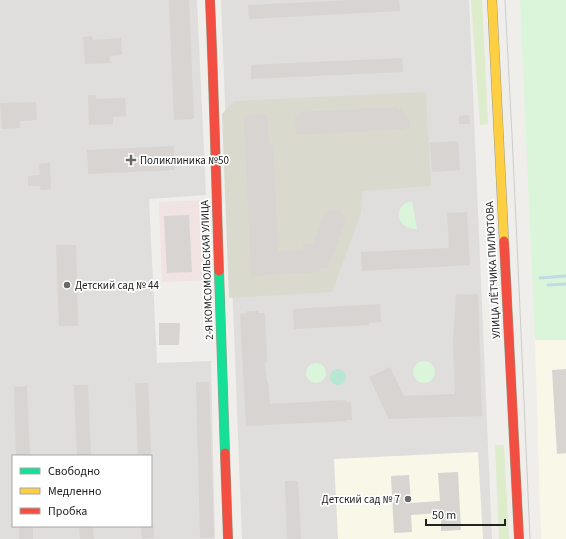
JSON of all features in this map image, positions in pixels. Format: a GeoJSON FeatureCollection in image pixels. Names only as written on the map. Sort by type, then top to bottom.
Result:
{"type":"FeatureCollection","features":[{"type":"Feature","properties":{"kind":"street","name":"2-Я КОМСОМОЛЬСКАЯ УЛИЦА"},"geometry":{"type":"LineString","coordinates":[[210,0],[228,539]]}},
{"type":"Feature","properties":{"kind":"street","name":"УЛИЦА ЛЁТЧИКА ПИЛЮТОВА"},"geometry":{"type":"LineString","coordinates":[[492,0],[519,539]]}},
{"type":"Feature","properties":{"kind":"shaded area"},"geometry":{"type":"Polygon","coordinates":[[[0,0],[197,0],[206,195],[149,199],[157,363],[211,361],[215,539],[0,539],[0,0]]]}},
{"type":"Feature","properties":{"kind":"shaded area"},"geometry":{"type":"Polygon","coordinates":[[[221,0],[469,0],[492,539],[242,539],[221,0]]]}},
{"type":"Feature","properties":{"kind":"shaded area"},"geometry":{"type":"Polygon","coordinates":[[[426,92],[431,186],[362,191],[361,213],[332,292],[229,298],[222,114],[234,101],[426,92]]]}},
{"type":"Feature","properties":{"kind":"shaded area"},"geometry":{"type":"Polygon","coordinates":[[[206,200],[210,280],[162,282],[159,202],[206,200]]]}},
{"type":"Feature","properties":{"kind":"shaded area"},"geometry":{"type":"Polygon","coordinates":[[[535,340],[566,340],[566,539],[541,539],[535,340]]]}},
{"type":"Feature","properties":{"kind":"shaded area","name":"Детский сад № 7"},"geometry":{"type":"Polygon","coordinates":[[[478,452],[483,539],[338,539],[334,459],[478,452]]]}},
{"type":"Feature","properties":{"kind":"green space"},"geometry":{"type":"Polygon","coordinates":[[[471,0],[482,0],[488,124],[480,125],[471,0]]]}},
{"type":"Feature","properties":{"kind":"green space"},"geometry":{"type":"Polygon","coordinates":[[[520,0],[566,0],[566,340],[535,340],[520,0]]]}},
{"type":"Feature","properties":{"kind":"green space"},"geometry":{"type":"Polygon","coordinates":[[[412,201],[417,229],[409,228],[404,225],[399,216],[401,207],[412,201]]]}},
{"type":"Feature","properties":{"kind":"green space"},"geometry":{"type":"Polygon","coordinates":[[[424,361],[432,364],[435,372],[432,380],[424,383],[416,380],[413,372],[416,364],[424,361]]]}},
{"type":"Feature","properties":{"kind":"green space"},"geometry":{"type":"Polygon","coordinates":[[[316,363],[323,366],[326,373],[323,380],[316,383],[309,380],[306,373],[309,366],[316,363]]]}},
{"type":"Feature","properties":{"kind":"green space"},"geometry":{"type":"Polygon","coordinates":[[[338,369],[345,374],[346,377],[341,384],[338,385],[331,380],[330,377],[335,370],[338,369]]]}},
{"type":"Feature","properties":{"kind":"green space"},"geometry":{"type":"Polygon","coordinates":[[[495,445],[504,445],[509,539],[499,539],[495,445]]]}},
{"type":"Feature","properties":{"kind":"building"},"geometry":{"type":"Polygon","coordinates":[[[169,0],[189,0],[194,119],[174,120],[169,0]]]}},
{"type":"Feature","properties":{"kind":"building"},"geometry":{"type":"Polygon","coordinates":[[[351,0],[399,0],[400,11],[249,19],[248,5],[351,0]]]}},
{"type":"Feature","properties":{"kind":"building"},"geometry":{"type":"Polygon","coordinates":[[[92,36],[93,40],[121,38],[122,55],[110,56],[110,63],[85,64],[83,37],[92,36]]]}},
{"type":"Feature","properties":{"kind":"building"},"geometry":{"type":"Polygon","coordinates":[[[402,58],[403,72],[251,79],[251,65],[402,58]]]}},
{"type":"Feature","properties":{"kind":"building"},"geometry":{"type":"Polygon","coordinates":[[[88,95],[96,95],[96,99],[125,98],[126,116],[113,117],[113,124],[89,125],[88,95]]]}},
{"type":"Feature","properties":{"kind":"building"},"geometry":{"type":"Polygon","coordinates":[[[36,102],[37,120],[20,121],[20,128],[2,129],[0,103],[36,102]]]}},
{"type":"Feature","properties":{"kind":"building"},"geometry":{"type":"Polygon","coordinates":[[[398,107],[398,109],[403,109],[403,113],[406,112],[406,118],[409,118],[410,128],[296,135],[295,117],[300,116],[300,112],[398,107]]]}},
{"type":"Feature","properties":{"kind":"building"},"geometry":{"type":"Polygon","coordinates":[[[267,114],[269,145],[273,145],[278,252],[304,250],[303,244],[313,244],[325,213],[327,214],[329,210],[331,211],[332,209],[343,213],[342,215],[345,217],[344,221],[346,221],[327,268],[320,268],[320,272],[251,276],[244,117],[247,117],[247,115],[267,114]]]}},
{"type":"Feature","properties":{"kind":"building"},"geometry":{"type":"Polygon","coordinates":[[[469,115],[470,124],[459,124],[459,116],[469,115]]]}},
{"type":"Feature","properties":{"kind":"building"},"geometry":{"type":"Polygon","coordinates":[[[458,141],[460,170],[432,172],[430,143],[458,141]]]}},
{"type":"Feature","properties":{"kind":"building","name":"Поликлиника №50"},"geometry":{"type":"Polygon","coordinates":[[[174,146],[175,170],[88,174],[87,150],[174,146]]]}},
{"type":"Feature","properties":{"kind":"building"},"geometry":{"type":"Polygon","coordinates":[[[50,163],[51,189],[41,190],[40,186],[28,186],[28,176],[40,175],[39,164],[50,163]]]}},
{"type":"Feature","properties":{"kind":"building"},"geometry":{"type":"Polygon","coordinates":[[[467,212],[470,265],[362,271],[361,252],[449,248],[447,213],[467,212]]]}},
{"type":"Feature","properties":{"kind":"building"},"geometry":{"type":"Polygon","coordinates":[[[189,215],[192,272],[167,273],[164,216],[189,215]]]}},
{"type":"Feature","properties":{"kind":"building","name":"Детский сад № 44"},"geometry":{"type":"Polygon","coordinates":[[[56,245],[76,245],[78,326],[59,326],[56,245]]]}},
{"type":"Feature","properties":{"kind":"building"},"geometry":{"type":"Polygon","coordinates":[[[478,294],[482,416],[389,419],[369,377],[390,367],[404,396],[455,394],[453,341],[456,295],[478,294]]]}},
{"type":"Feature","properties":{"kind":"building"},"geometry":{"type":"Polygon","coordinates":[[[380,304],[381,322],[369,323],[369,325],[294,329],[293,309],[380,304]]]}},
{"type":"Feature","properties":{"kind":"building"},"geometry":{"type":"Polygon","coordinates":[[[247,311],[258,311],[258,313],[265,313],[267,362],[265,362],[270,404],[345,400],[346,402],[351,402],[352,420],[246,426],[240,314],[247,313],[247,311]]]}},
{"type":"Feature","properties":{"kind":"building"},"geometry":{"type":"Polygon","coordinates":[[[159,323],[180,323],[179,345],[159,345],[159,323]]]}},
{"type":"Feature","properties":{"kind":"building"},"geometry":{"type":"Polygon","coordinates":[[[566,369],[566,453],[557,454],[552,370],[566,369]]]}},
{"type":"Feature","properties":{"kind":"building"},"geometry":{"type":"Polygon","coordinates":[[[196,382],[209,382],[214,537],[200,538],[196,382]]]}},
{"type":"Feature","properties":{"kind":"building"},"geometry":{"type":"Polygon","coordinates":[[[135,383],[148,383],[151,455],[138,455],[135,383]]]}},
{"type":"Feature","properties":{"kind":"building"},"geometry":{"type":"Polygon","coordinates":[[[74,385],[88,385],[91,455],[77,455],[74,385]]]}},
{"type":"Feature","properties":{"kind":"building"},"geometry":{"type":"Polygon","coordinates":[[[27,386],[30,455],[16,455],[14,387],[27,386]]]}},
{"type":"Feature","properties":{"kind":"building"},"geometry":{"type":"Polygon","coordinates":[[[458,472],[461,530],[441,531],[441,513],[411,515],[412,532],[394,533],[391,476],[409,475],[411,503],[440,501],[438,473],[458,472]]]}},
{"type":"Feature","properties":{"kind":"building"},"geometry":{"type":"Polygon","coordinates":[[[285,481],[298,481],[301,539],[287,539],[285,481]]]}},
{"type":"Feature","properties":{"kind":"building"},"geometry":{"type":"Polygon","coordinates":[[[154,526],[154,538],[142,539],[141,527],[154,526]]]}},
{"type":"Feature","properties":{"kind":"building"},"geometry":{"type":"Polygon","coordinates":[[[19,527],[33,527],[33,539],[19,539],[19,527]]]}},
{"type":"Feature","properties":{"kind":"building"},"geometry":{"type":"Polygon","coordinates":[[[79,527],[93,527],[94,539],[80,539],[79,527]]]}},
{"type":"Feature","properties":{"kind":"waterway"},"geometry":{"type":"LineString","coordinates":[[540,278],[566,276]]}},
{"type":"Feature","properties":{"kind":"waterway"},"geometry":{"type":"LineString","coordinates":[[548,285],[566,284]]}},
{"type":"Feature","properties":{"kind":"tram line"},"geometry":{"type":"LineString","coordinates":[[505,0],[530,539]]}},
{"type":"Feature","properties":{"kind":"traffic: fast"},"geometry":{"type":"LineString","coordinates":[[219,271],[225,453]]}},
{"type":"Feature","properties":{"kind":"traffic: slow"},"geometry":{"type":"LineString","coordinates":[[492,0],[504,241]]}},
{"type":"Feature","properties":{"kind":"traffic: jam"},"geometry":{"type":"LineString","coordinates":[[210,0],[219,271]]}},
{"type":"Feature","properties":{"kind":"traffic: jam"},"geometry":{"type":"LineString","coordinates":[[504,241],[519,539]]}},
{"type":"Feature","properties":{"kind":"traffic: jam"},"geometry":{"type":"LineString","coordinates":[[225,453],[228,539]]}},
{"type":"Feature","properties":{"kind":"place","name":"Поликлиника №50"},"geometry":{"type":"Point","coordinates":[131,160]}},
{"type":"Feature","properties":{"kind":"place","name":"Детский сад № 44"},"geometry":{"type":"Point","coordinates":[67,285]}},
{"type":"Feature","properties":{"kind":"place","name":"Детский сад № 7"},"geometry":{"type":"Point","coordinates":[408,499]}}]}
